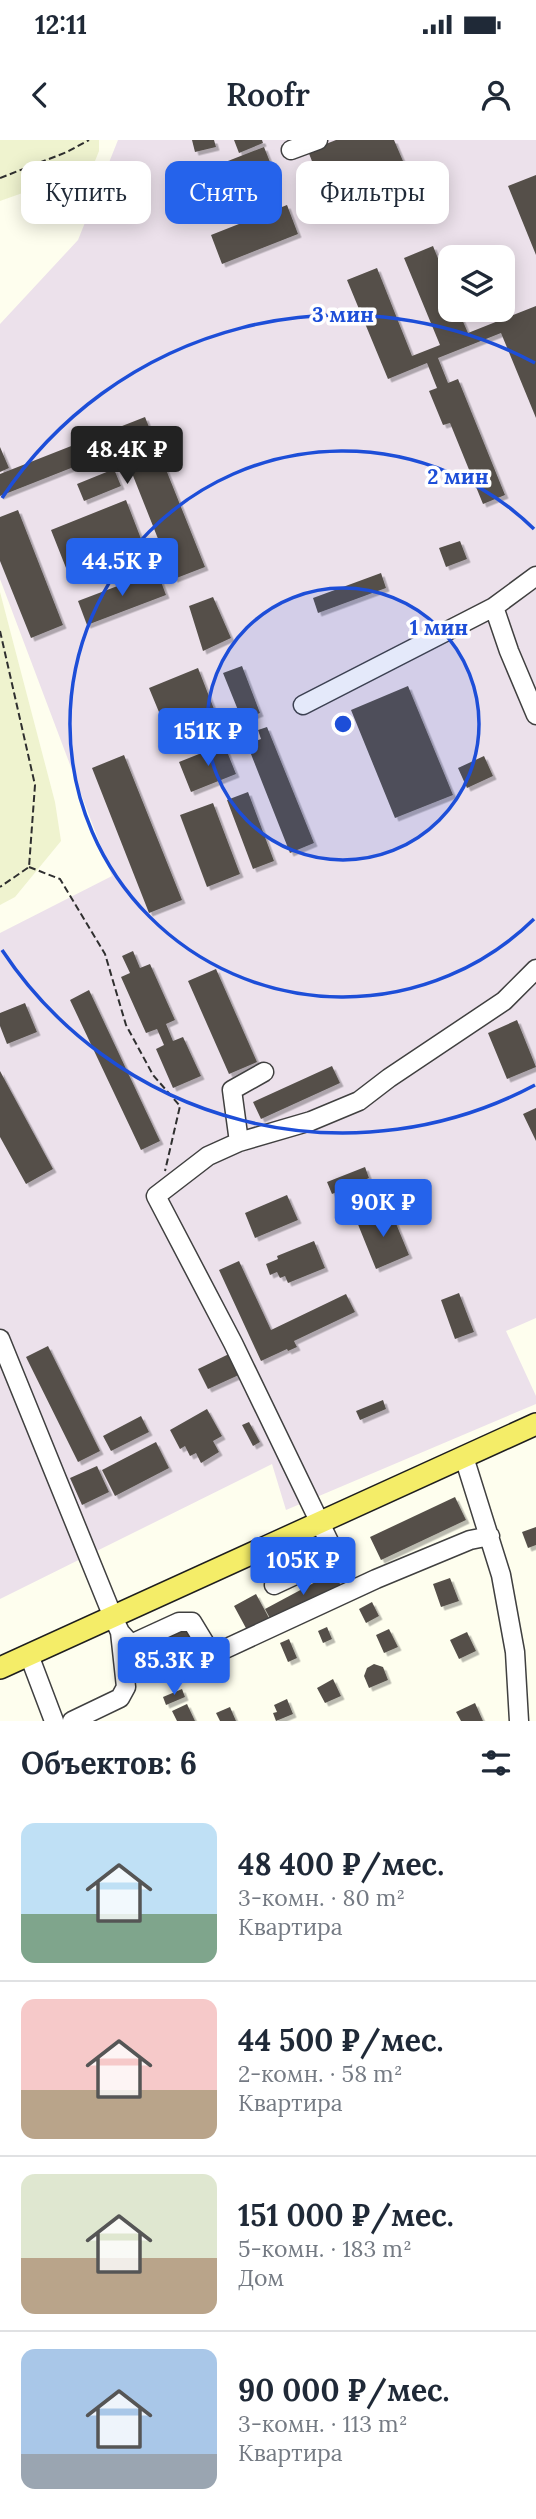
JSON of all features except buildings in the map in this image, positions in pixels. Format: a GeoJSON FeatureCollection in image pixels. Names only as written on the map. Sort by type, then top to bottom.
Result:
{"type":"FeatureCollection","features":[{"type":"Feature","properties":{"kind":"main road"},"geometry":{"type":"LineString","coordinates":[[0,1668],[29,1655],[116,1625],[320,1523],[536,1424]]}},
{"type":"Feature","properties":{"kind":"street"},"geometry":{"type":"LineString","coordinates":[[292,150],[317,140]]}},
{"type":"Feature","properties":{"kind":"street"},"geometry":{"type":"LineString","coordinates":[[303,705],[494,607],[536,576]]}},
{"type":"Feature","properties":{"kind":"street"},"geometry":{"type":"LineString","coordinates":[[494,607],[536,715]]}},
{"type":"Feature","properties":{"kind":"street"},"geometry":{"type":"LineString","coordinates":[[274,1585],[343,1553],[320,1523],[233,1343],[156,1196],[208,1156],[239,1142],[311,1121],[359,1101],[504,1001],[536,969]]}},
{"type":"Feature","properties":{"kind":"street"},"geometry":{"type":"LineString","coordinates":[[239,1142],[232,1090],[264,1072]]}},
{"type":"Feature","properties":{"kind":"street"},"geometry":{"type":"LineString","coordinates":[[0,1339],[116,1625],[126,1687],[120,1698],[72,1721]]}},
{"type":"Feature","properties":{"kind":"street"},"geometry":{"type":"LineString","coordinates":[[464,1457],[501,1575],[515,1651],[519,1721]]}},
{"type":"Feature","properties":{"kind":"street"},"geometry":{"type":"LineString","coordinates":[[116,1625],[131,1644],[179,1622],[192,1622],[212,1655],[376,1579],[470,1540],[490,1536]]}},
{"type":"Feature","properties":{"kind":"street"},"geometry":{"type":"LineString","coordinates":[[29,1655],[54,1721]]}},
{"type":"Feature","properties":{"kind":"path"},"geometry":{"type":"LineString","coordinates":[[0,178],[67,152],[89,140]]}},
{"type":"Feature","properties":{"kind":"path"},"geometry":{"type":"LineString","coordinates":[[0,631],[35,785],[29,867]]}},
{"type":"Feature","properties":{"kind":"path"},"geometry":{"type":"LineString","coordinates":[[0,887],[29,867]]}},
{"type":"Feature","properties":{"kind":"path"},"geometry":{"type":"LineString","coordinates":[[29,867],[60,879],[105,954],[126,1025],[153,1075],[180,1106],[165,1171]]}},
{"type":"Feature","properties":{"kind":"shaded area"},"geometry":{"type":"Polygon","coordinates":[[[118,140],[536,140],[536,1318],[506,1331],[536,1396],[536,1404],[286,1510],[272,1464],[0,1599],[0,933],[112,876],[0,579],[0,324],[78,240],[84,224],[151,224],[151,161],[110,161],[118,140]]]}},
{"type":"Feature","properties":{"kind":"green space"},"geometry":{"type":"Polygon","coordinates":[[[0,140],[99,140],[95,161],[21,161],[21,194],[0,201],[0,140]]]}},
{"type":"Feature","properties":{"kind":"green space"},"geometry":{"type":"Polygon","coordinates":[[[0,592],[55,802],[61,841],[15,897],[0,905],[0,592]]]}}]}
